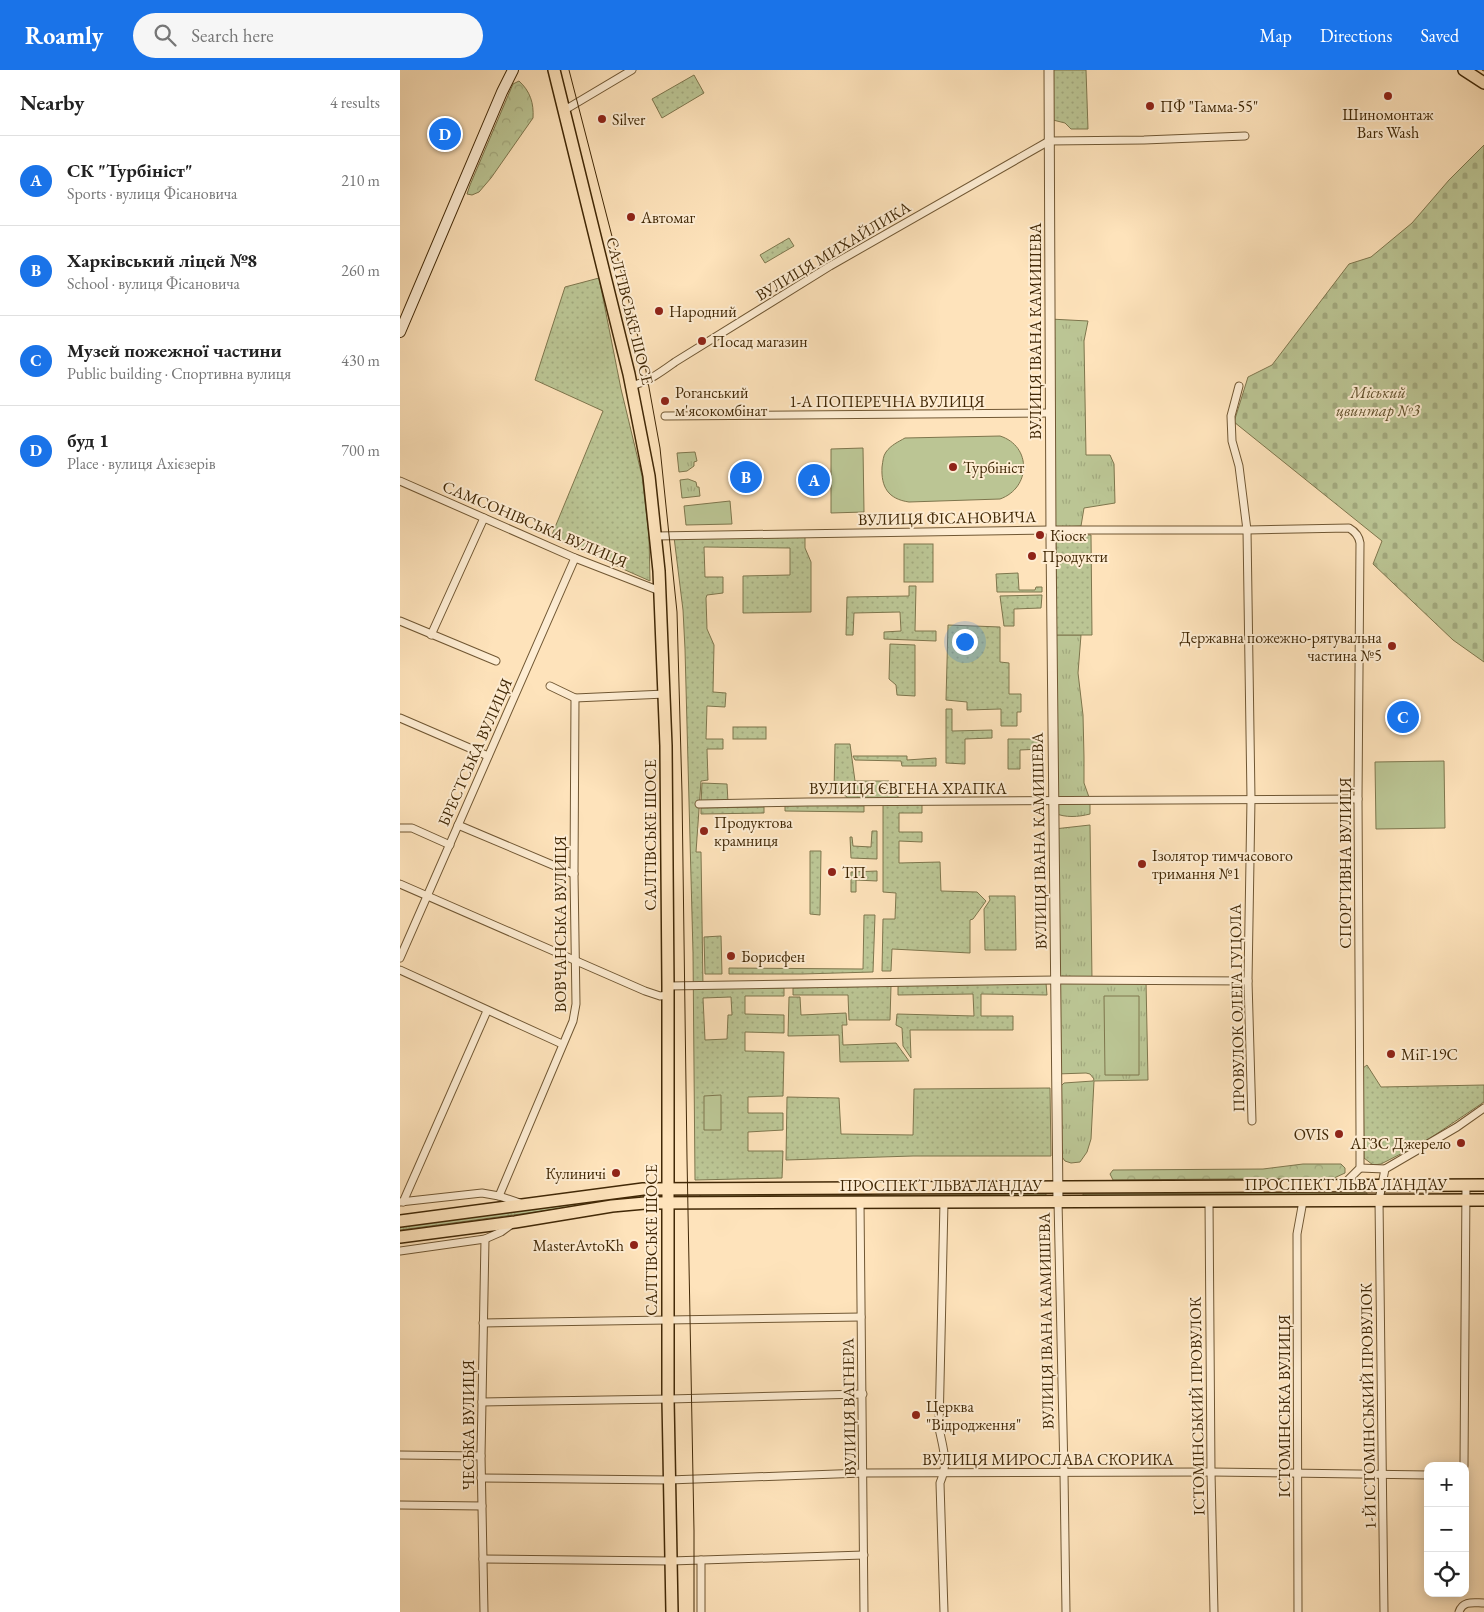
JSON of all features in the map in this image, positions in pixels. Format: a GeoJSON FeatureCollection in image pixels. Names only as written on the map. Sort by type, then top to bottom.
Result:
{"type":"FeatureCollection","features":[{"type":"Feature","properties":{"kind":"main road"},"geometry":{"type":"LineString","coordinates":[[400,332],[513,70]]}},
{"type":"Feature","properties":{"kind":"main road","name":"САЛТІВСЬКЕ ШОСЕ"},"geometry":{"type":"LineString","coordinates":[[554,70],[632,386],[649,476],[656,536],[664,694],[668,991],[668,1399],[672,1612]]}},
{"type":"Feature","properties":{"kind":"main road"},"geometry":{"type":"LineString","coordinates":[[1464,70],[1484,83]]}},
{"type":"Feature","properties":{"kind":"main road","name":"ПРОСПЕКТ ЛЬВА ЛАНДАУ"},"geometry":{"type":"LineString","coordinates":[[400,1221],[630,1190],[667,1188],[1484,1185]]}},
{"type":"Feature","properties":{"kind":"main road","name":"ПРОСПЕКТ ЛЬВА ЛАНДАУ"},"geometry":{"type":"LineString","coordinates":[[400,1238],[628,1204],[1484,1200]]}},
{"type":"Feature","properties":{"kind":"street"},"geometry":{"type":"LineString","coordinates":[[563,111],[632,70]]}},
{"type":"Feature","properties":{"kind":"street","name":"ВУЛИЦЯ ІВАНА КАМИШЕВА"},"geometry":{"type":"LineString","coordinates":[[1049,70],[1050,530],[1057,1187],[1066,1612]]}},
{"type":"Feature","properties":{"kind":"street"},"geometry":{"type":"LineString","coordinates":[[1049,141],[1245,136]]}},
{"type":"Feature","properties":{"kind":"street","name":"ВУЛИЦЯ МИХАЙЛИКА"},"geometry":{"type":"LineString","coordinates":[[632,386],[656,375],[830,266],[1049,141]]}},
{"type":"Feature","properties":{"kind":"street","name":"ПРОВУЛОК ОЛЕГА ГУЦОЛА"},"geometry":{"type":"LineString","coordinates":[[1239,386],[1231,416],[1231,424],[1232,441],[1239,466],[1247,530],[1251,799],[1248,981],[1252,1121]]}},
{"type":"Feature","properties":{"kind":"street","name":"1-А ПОПЕРЕЧНА ВУЛИЦЯ"},"geometry":{"type":"LineString","coordinates":[[665,416],[1050,413]]}},
{"type":"Feature","properties":{"kind":"street","name":"САМСОНІВСЬКА ВУЛИЦЯ"},"geometry":{"type":"LineString","coordinates":[[400,481],[575,558],[660,591]]}},
{"type":"Feature","properties":{"kind":"street"},"geometry":{"type":"LineString","coordinates":[[431,635],[484,518]]}},
{"type":"Feature","properties":{"kind":"street","name":"ВУЛИЦЯ ФІСАНОВИЧА"},"geometry":{"type":"LineString","coordinates":[[656,536],[1350,528],[1357,534]]}},
{"type":"Feature","properties":{"kind":"street","name":"СПОРТИВНА ВУЛИЦЯ"},"geometry":{"type":"LineString","coordinates":[[1357,534],[1360,543],[1358,798],[1360,1168]]}},
{"type":"Feature","properties":{"kind":"street","name":"БРЕСТСЬКА ВУЛИЦЯ"},"geometry":{"type":"LineString","coordinates":[[400,958],[575,558]]}},
{"type":"Feature","properties":{"kind":"street"},"geometry":{"type":"LineString","coordinates":[[400,621],[496,662]]}},
{"type":"Feature","properties":{"kind":"street"},"geometry":{"type":"LineString","coordinates":[[550,686],[575,698],[664,694]]}},
{"type":"Feature","properties":{"kind":"street","name":"ВОВЧАНСЬКА ВУЛИЦЯ"},"geometry":{"type":"LineString","coordinates":[[499,1196],[575,1012],[575,698]]}},
{"type":"Feature","properties":{"kind":"street"},"geometry":{"type":"LineString","coordinates":[[400,718],[488,756]]}},
{"type":"Feature","properties":{"kind":"street","name":"ВУЛИЦЯ ЄВГЕНА ХРАПКА"},"geometry":{"type":"LineString","coordinates":[[700,804],[1358,798]]}},
{"type":"Feature","properties":{"kind":"street"},"geometry":{"type":"LineString","coordinates":[[458,825],[574,874]]}},
{"type":"Feature","properties":{"kind":"street"},"geometry":{"type":"LineString","coordinates":[[400,828],[412,828],[450,845]]}},
{"type":"Feature","properties":{"kind":"street"},"geometry":{"type":"LineString","coordinates":[[400,884],[660,996],[668,991],[1056,980],[1248,981]]}},
{"type":"Feature","properties":{"kind":"street"},"geometry":{"type":"LineString","coordinates":[[400,970],[486,1011],[562,1044]]}},
{"type":"Feature","properties":{"kind":"street"},"geometry":{"type":"LineString","coordinates":[[401,1202],[486,1011]]}},
{"type":"Feature","properties":{"kind":"street"},"geometry":{"type":"LineString","coordinates":[[1342,1186],[1360,1168],[1386,1169],[1457,1127],[1484,1108]]}},
{"type":"Feature","properties":{"kind":"street","name":"1-Й ІСТОМІНСЬКИЙ ПРОВУЛОК"},"geometry":{"type":"LineString","coordinates":[[1384,1612],[1379,1200],[1386,1169]]}},
{"type":"Feature","properties":{"kind":"street"},"geometry":{"type":"LineString","coordinates":[[1464,1462],[1466,1185]]}},
{"type":"Feature","properties":{"kind":"street"},"geometry":{"type":"LineString","coordinates":[[401,1202],[482,1193],[499,1196],[522,1204]]}},
{"type":"Feature","properties":{"kind":"street","name":"ІСТОМІНСЬКИЙ ПРОВУЛОК"},"geometry":{"type":"LineString","coordinates":[[1209,1201],[1214,1612]]}},
{"type":"Feature","properties":{"kind":"street","name":"ІСТОМІНСЬКА ВУЛИЦЯ"},"geometry":{"type":"LineString","coordinates":[[1298,1612],[1297,1234],[1304,1201]]}},
{"type":"Feature","properties":{"kind":"street","name":"ВУЛИЦЯ ВАГНЕРА"},"geometry":{"type":"LineString","coordinates":[[860,1202],[864,1612]]}},
{"type":"Feature","properties":{"kind":"street"},"geometry":{"type":"LineString","coordinates":[[944,1202],[939,1428],[946,1460],[940,1483],[944,1612]]}},
{"type":"Feature","properties":{"kind":"street"},"geometry":{"type":"LineString","coordinates":[[400,1251],[485,1239],[501,1232],[515,1222]]}},
{"type":"Feature","properties":{"kind":"street","name":"ЧЕСЬКА ВУЛИЦЯ"},"geometry":{"type":"LineString","coordinates":[[484,1612],[481,1456],[485,1239]]}},
{"type":"Feature","properties":{"kind":"street"},"geometry":{"type":"LineString","coordinates":[[483,1322],[861,1317]]}},
{"type":"Feature","properties":{"kind":"street"},"geometry":{"type":"LineString","coordinates":[[482,1402],[863,1394]]}},
{"type":"Feature","properties":{"kind":"street"},"geometry":{"type":"LineString","coordinates":[[400,1455],[481,1456]]}},
{"type":"Feature","properties":{"kind":"street","name":"ВУЛИЦЯ МИРОСЛАВА СКОРИКА"},"geometry":{"type":"LineString","coordinates":[[481,1478],[669,1480],[863,1473],[1211,1472],[1424,1475]]}},
{"type":"Feature","properties":{"kind":"street"},"geometry":{"type":"LineString","coordinates":[[400,1506],[482,1506]]}},
{"type":"Feature","properties":{"kind":"street"},"geometry":{"type":"LineString","coordinates":[[483,1559],[671,1561],[864,1555]]}},
{"type":"Feature","properties":{"kind":"street"},"geometry":{"type":"LineString","coordinates":[[700,1560],[701,1612]]}},
{"type":"Feature","properties":{"kind":"street"},"geometry":{"type":"LineString","coordinates":[[1459,1612],[1462,1606],[1466,1604],[1484,1603]]}},
{"type":"Feature","properties":{"kind":"green space"},"geometry":{"type":"Polygon","coordinates":[[[1049,70],[1086,70],[1088,129],[1071,129],[1065,123],[1049,119],[1049,70]]]}},
{"type":"Feature","properties":{"kind":"green space"},"geometry":{"type":"Polygon","coordinates":[[[694,75],[704,93],[662,118],[652,99],[694,75]]]}},
{"type":"Feature","properties":{"kind":"green space"},"geometry":{"type":"Polygon","coordinates":[[[519,81],[526,89],[530,98],[533,107],[533,118],[479,192],[472,195],[467,194],[513,84],[519,81]]]}},
{"type":"Feature","properties":{"kind":"green space","name":"Міський цвинтар №3"},"geometry":{"type":"Polygon","coordinates":[[[1484,145],[1484,662],[1453,640],[1373,564],[1382,541],[1234,422],[1248,377],[1272,365],[1349,264],[1371,257],[1412,223],[1449,180],[1484,145]]]}},
{"type":"Feature","properties":{"kind":"green space"},"geometry":{"type":"Polygon","coordinates":[[[789,238],[794,246],[765,263],[760,255],[789,238]]]}},
{"type":"Feature","properties":{"kind":"green space"},"geometry":{"type":"Polygon","coordinates":[[[599,278],[621,389],[642,476],[649,536],[650,581],[551,537],[603,411],[535,380],[565,287],[599,278]]]}},
{"type":"Feature","properties":{"kind":"green space"},"geometry":{"type":"Polygon","coordinates":[[[1050,319],[1088,321],[1084,341],[1086,455],[1110,455],[1114,464],[1115,503],[1084,508],[1081,526],[1060,527],[1050,525],[1050,319]]]}},
{"type":"Feature","properties":{"kind":"green space","name":"Турбініст"},"geometry":{"type":"Polygon","coordinates":[[[1000,436],[1010,441],[1018,449],[1024,467],[1018,486],[1010,494],[1000,499],[909,502],[896,498],[887,491],[882,474],[884,455],[890,447],[905,438],[1000,436]]]}},
{"type":"Feature","properties":{"kind":"green space"},"geometry":{"type":"Polygon","coordinates":[[[863,448],[864,512],[831,513],[831,449],[863,448]]]}},
{"type":"Feature","properties":{"kind":"green space"},"geometry":{"type":"Polygon","coordinates":[[[695,452],[697,461],[694,462],[694,466],[687,471],[679,472],[677,453],[695,452]]]}},
{"type":"Feature","properties":{"kind":"green space"},"geometry":{"type":"Polygon","coordinates":[[[688,479],[696,482],[697,487],[699,487],[700,496],[682,498],[680,480],[688,479]]]}},
{"type":"Feature","properties":{"kind":"green space"},"geometry":{"type":"Polygon","coordinates":[[[730,501],[732,524],[686,525],[684,506],[730,501]]]}},
{"type":"Feature","properties":{"kind":"green space"},"geometry":{"type":"Polygon","coordinates":[[[1061,534],[1091,535],[1092,635],[1056,635],[1056,540],[1061,534]]]}},
{"type":"Feature","properties":{"kind":"green space"},"geometry":{"type":"Polygon","coordinates":[[[805,536],[805,548],[811,562],[811,612],[743,613],[743,576],[790,575],[790,548],[704,547],[705,577],[723,577],[723,593],[707,595],[706,598],[707,629],[714,645],[713,692],[726,693],[725,707],[707,706],[706,739],[723,739],[723,749],[707,749],[708,780],[701,781],[696,852],[701,852],[703,988],[784,988],[784,996],[745,996],[745,1014],[784,1015],[784,1033],[745,1032],[745,1051],[784,1052],[783,1096],[748,1097],[748,1113],[783,1113],[783,1130],[748,1132],[748,1151],[783,1151],[782,1178],[695,1180],[693,953],[685,649],[683,610],[674,537],[805,536]],[[731,997],[703,998],[705,1040],[727,1039],[728,1015],[732,1015],[731,997]]]}},
{"type":"Feature","properties":{"kind":"green space"},"geometry":{"type":"Polygon","coordinates":[[[904,544],[933,544],[933,582],[904,582],[904,544]]]}},
{"type":"Feature","properties":{"kind":"green space"},"geometry":{"type":"Polygon","coordinates":[[[1018,573],[1019,590],[1035,590],[1036,587],[1042,587],[1042,592],[997,592],[996,574],[1018,573]]]}},
{"type":"Feature","properties":{"kind":"green space"},"geometry":{"type":"Polygon","coordinates":[[[909,586],[916,586],[915,631],[936,631],[936,641],[884,639],[884,632],[901,631],[900,612],[854,613],[853,635],[846,635],[847,597],[909,596],[909,586]]]}},
{"type":"Feature","properties":{"kind":"green space"},"geometry":{"type":"Polygon","coordinates":[[[1042,595],[1041,608],[1014,609],[1014,626],[1004,626],[1000,596],[1042,595]]]}},
{"type":"Feature","properties":{"kind":"green space"},"geometry":{"type":"Polygon","coordinates":[[[948,625],[1000,627],[1000,662],[1009,663],[1009,694],[1021,694],[1021,712],[1017,712],[1017,726],[1001,726],[1001,709],[967,710],[967,702],[946,700],[948,625]]]}},
{"type":"Feature","properties":{"kind":"green space"},"geometry":{"type":"Polygon","coordinates":[[[1052,635],[1081,635],[1078,673],[1083,715],[1084,783],[1090,800],[1090,814],[1081,816],[1058,815],[1054,813],[1052,635]]]}},
{"type":"Feature","properties":{"kind":"green space"},"geometry":{"type":"Polygon","coordinates":[[[890,644],[915,645],[915,696],[897,695],[896,685],[889,679],[890,644]]]}},
{"type":"Feature","properties":{"kind":"green space"},"geometry":{"type":"Polygon","coordinates":[[[946,709],[952,709],[952,731],[992,730],[992,738],[965,739],[965,764],[946,763],[946,709]]]}},
{"type":"Feature","properties":{"kind":"green space"},"geometry":{"type":"Polygon","coordinates":[[[733,727],[766,727],[766,739],[733,739],[733,727]]]}},
{"type":"Feature","properties":{"kind":"green space"},"geometry":{"type":"Polygon","coordinates":[[[1008,739],[1041,739],[1042,749],[1020,750],[1020,769],[1008,769],[1008,739]]]}},
{"type":"Feature","properties":{"kind":"green space"},"geometry":{"type":"Polygon","coordinates":[[[835,744],[850,744],[855,781],[889,781],[890,788],[898,788],[898,800],[848,799],[846,796],[834,793],[835,744]]]}},
{"type":"Feature","properties":{"kind":"green space"},"geometry":{"type":"Polygon","coordinates":[[[853,756],[907,756],[907,760],[936,758],[936,766],[902,766],[901,761],[855,760],[853,756]]]}},
{"type":"Feature","properties":{"kind":"green space"},"geometry":{"type":"Polygon","coordinates":[[[1444,761],[1445,828],[1376,829],[1375,762],[1444,761]]]}},
{"type":"Feature","properties":{"kind":"green space"},"geometry":{"type":"Polygon","coordinates":[[[702,783],[727,784],[728,802],[701,803],[702,783]]]}},
{"type":"Feature","properties":{"kind":"green space"},"geometry":{"type":"Polygon","coordinates":[[[883,804],[922,804],[922,813],[899,813],[899,832],[922,832],[922,842],[899,841],[899,863],[940,862],[941,891],[977,892],[986,901],[973,919],[970,920],[970,953],[892,949],[891,971],[882,971],[883,919],[895,919],[896,893],[883,892],[883,804]]]}},
{"type":"Feature","properties":{"kind":"green space"},"geometry":{"type":"Polygon","coordinates":[[[785,805],[864,806],[864,812],[785,811],[785,805]]]}},
{"type":"Feature","properties":{"kind":"green space"},"geometry":{"type":"Polygon","coordinates":[[[764,807],[764,813],[701,814],[701,808],[764,807]]]}},
{"type":"Feature","properties":{"kind":"green space"},"geometry":{"type":"Polygon","coordinates":[[[1090,825],[1092,980],[1146,980],[1148,1080],[1094,1081],[1091,1139],[1087,1152],[1080,1162],[1071,1163],[1065,1161],[1057,1150],[1057,1090],[1064,1083],[1093,1081],[1094,1079],[1090,1074],[1086,1073],[1056,1074],[1054,829],[1090,825]]]}},
{"type":"Feature","properties":{"kind":"green space"},"geometry":{"type":"Polygon","coordinates":[[[872,831],[877,831],[877,859],[851,858],[850,837],[852,837],[853,846],[871,847],[872,831]]]}},
{"type":"Feature","properties":{"kind":"green space"},"geometry":{"type":"Polygon","coordinates":[[[810,851],[821,851],[820,915],[810,914],[810,851]]]}},
{"type":"Feature","properties":{"kind":"green space"},"geometry":{"type":"Polygon","coordinates":[[[877,871],[877,881],[856,880],[856,892],[851,892],[851,872],[877,871]]]}},
{"type":"Feature","properties":{"kind":"green space"},"geometry":{"type":"Polygon","coordinates":[[[989,896],[1015,896],[1016,950],[985,950],[984,909],[990,900],[989,896]]]}},
{"type":"Feature","properties":{"kind":"green space"},"geometry":{"type":"Polygon","coordinates":[[[864,915],[875,915],[873,972],[729,974],[729,968],[863,969],[864,915]]]}},
{"type":"Feature","properties":{"kind":"green space"},"geometry":{"type":"Polygon","coordinates":[[[721,936],[722,974],[705,974],[704,937],[721,936]]]}},
{"type":"Feature","properties":{"kind":"green space"},"geometry":{"type":"Polygon","coordinates":[[[1046,983],[1047,995],[981,994],[981,1016],[1013,1016],[1013,1030],[910,1030],[911,1058],[903,1046],[902,1028],[896,1025],[897,1014],[974,1016],[973,994],[898,995],[898,985],[1046,983]]]}},
{"type":"Feature","properties":{"kind":"green space"},"geometry":{"type":"Polygon","coordinates":[[[891,986],[890,1020],[849,1020],[848,995],[793,995],[793,988],[891,986]]]}},
{"type":"Feature","properties":{"kind":"green space"},"geometry":{"type":"Polygon","coordinates":[[[1104,996],[1139,996],[1139,1075],[1105,1075],[1104,996]]]}},
{"type":"Feature","properties":{"kind":"green space"},"geometry":{"type":"Polygon","coordinates":[[[789,997],[800,997],[801,1015],[846,1013],[847,1025],[842,1025],[843,1045],[896,1043],[909,1061],[840,1062],[839,1035],[788,1036],[789,997]]]}},
{"type":"Feature","properties":{"kind":"green space"},"geometry":{"type":"Polygon","coordinates":[[[1367,1065],[1381,1087],[1484,1085],[1484,1102],[1426,1141],[1381,1164],[1373,1165],[1364,1158],[1363,1068],[1367,1065]]]}},
{"type":"Feature","properties":{"kind":"green space"},"geometry":{"type":"Polygon","coordinates":[[[1050,1088],[1051,1156],[913,1156],[786,1160],[787,1097],[839,1098],[841,1134],[913,1135],[914,1089],[1050,1088]]]}},
{"type":"Feature","properties":{"kind":"green space"},"geometry":{"type":"Polygon","coordinates":[[[721,1095],[721,1130],[704,1130],[704,1096],[721,1095]]]}},
{"type":"Feature","properties":{"kind":"green space"},"geometry":{"type":"Polygon","coordinates":[[[1303,1164],[1341,1164],[1345,1168],[1345,1173],[1334,1178],[1113,1180],[1110,1174],[1113,1170],[1263,1169],[1303,1164]]]}},
{"type":"Feature","properties":{"kind":"green space"},"geometry":{"type":"Polygon","coordinates":[[[1367,1193],[1367,1197],[1083,1198],[1083,1194],[1367,1193]]]}},
{"type":"Feature","properties":{"kind":"green space"},"geometry":{"type":"Polygon","coordinates":[[[700,1194],[796,1196],[1046,1194],[1046,1197],[700,1199],[700,1194]]]}},
{"type":"Feature","properties":{"kind":"green space"},"geometry":{"type":"Polygon","coordinates":[[[640,1195],[641,1198],[400,1230],[400,1226],[640,1195]]]}},
{"type":"Feature","properties":{"kind":"tram line"},"geometry":{"type":"LineString","coordinates":[[569,70],[644,360],[660,448],[677,612],[682,793],[694,1612]]}},
{"type":"Feature","properties":{"kind":"place","name":"Шиномонтаж Bars Wash"},"geometry":{"type":"Point","coordinates":[1388,96]}},
{"type":"Feature","properties":{"kind":"place","name":"ПФ \"Гамма-55\""},"geometry":{"type":"Point","coordinates":[1150,106]}},
{"type":"Feature","properties":{"kind":"place","name":"Silver"},"geometry":{"type":"Point","coordinates":[602,119]}},
{"type":"Feature","properties":{"kind":"place","name":"буд 1"},"geometry":{"type":"Point","coordinates":[445,134]}},
{"type":"Feature","properties":{"kind":"place","name":"Автомаг"},"geometry":{"type":"Point","coordinates":[631,217]}},
{"type":"Feature","properties":{"kind":"place","name":"Народний"},"geometry":{"type":"Point","coordinates":[659,311]}},
{"type":"Feature","properties":{"kind":"place","name":"Посад магазин"},"geometry":{"type":"Point","coordinates":[702,341]}},
{"type":"Feature","properties":{"kind":"place","name":"Роганський м'ясокомбінат"},"geometry":{"type":"Point","coordinates":[665,401]}},
{"type":"Feature","properties":{"kind":"place","name":"Турбініст"},"geometry":{"type":"Point","coordinates":[953,467]}},
{"type":"Feature","properties":{"kind":"place","name":"Харківський ліцей №8"},"geometry":{"type":"Point","coordinates":[746,477]}},
{"type":"Feature","properties":{"kind":"place","name":"СК \"Турбініст\""},"geometry":{"type":"Point","coordinates":[814,480]}},
{"type":"Feature","properties":{"kind":"place","name":"Кіоск"},"geometry":{"type":"Point","coordinates":[1040,535]}},
{"type":"Feature","properties":{"kind":"place","name":"Продукти"},"geometry":{"type":"Point","coordinates":[1032,556]}},
{"type":"Feature","properties":{"kind":"place","name":"Державна пожежно-рятувальна частина №5"},"geometry":{"type":"Point","coordinates":[1392,646]}},
{"type":"Feature","properties":{"kind":"place","name":"Музей пожежної частини"},"geometry":{"type":"Point","coordinates":[1403,717]}},
{"type":"Feature","properties":{"kind":"place","name":"Продуктова крамниця"},"geometry":{"type":"Point","coordinates":[704,831]}},
{"type":"Feature","properties":{"kind":"place","name":"Ізолятор тимчасового тримання №1"},"geometry":{"type":"Point","coordinates":[1142,864]}},
{"type":"Feature","properties":{"kind":"place","name":"ТП"},"geometry":{"type":"Point","coordinates":[832,872]}},
{"type":"Feature","properties":{"kind":"place","name":"Борисфен"},"geometry":{"type":"Point","coordinates":[731,956]}},
{"type":"Feature","properties":{"kind":"place","name":"МіГ-19С"},"geometry":{"type":"Point","coordinates":[1391,1054]}},
{"type":"Feature","properties":{"kind":"place","name":"OVIS"},"geometry":{"type":"Point","coordinates":[1339,1134]}},
{"type":"Feature","properties":{"kind":"place","name":"АГЗС Джерело"},"geometry":{"type":"Point","coordinates":[1461,1143]}},
{"type":"Feature","properties":{"kind":"place","name":"Кулиничі"},"geometry":{"type":"Point","coordinates":[616,1173]}},
{"type":"Feature","properties":{"kind":"place","name":"MasterAvtoKh"},"geometry":{"type":"Point","coordinates":[634,1245]}},
{"type":"Feature","properties":{"kind":"place","name":"Церква \"Відродження\""},"geometry":{"type":"Point","coordinates":[916,1415]}}]}
